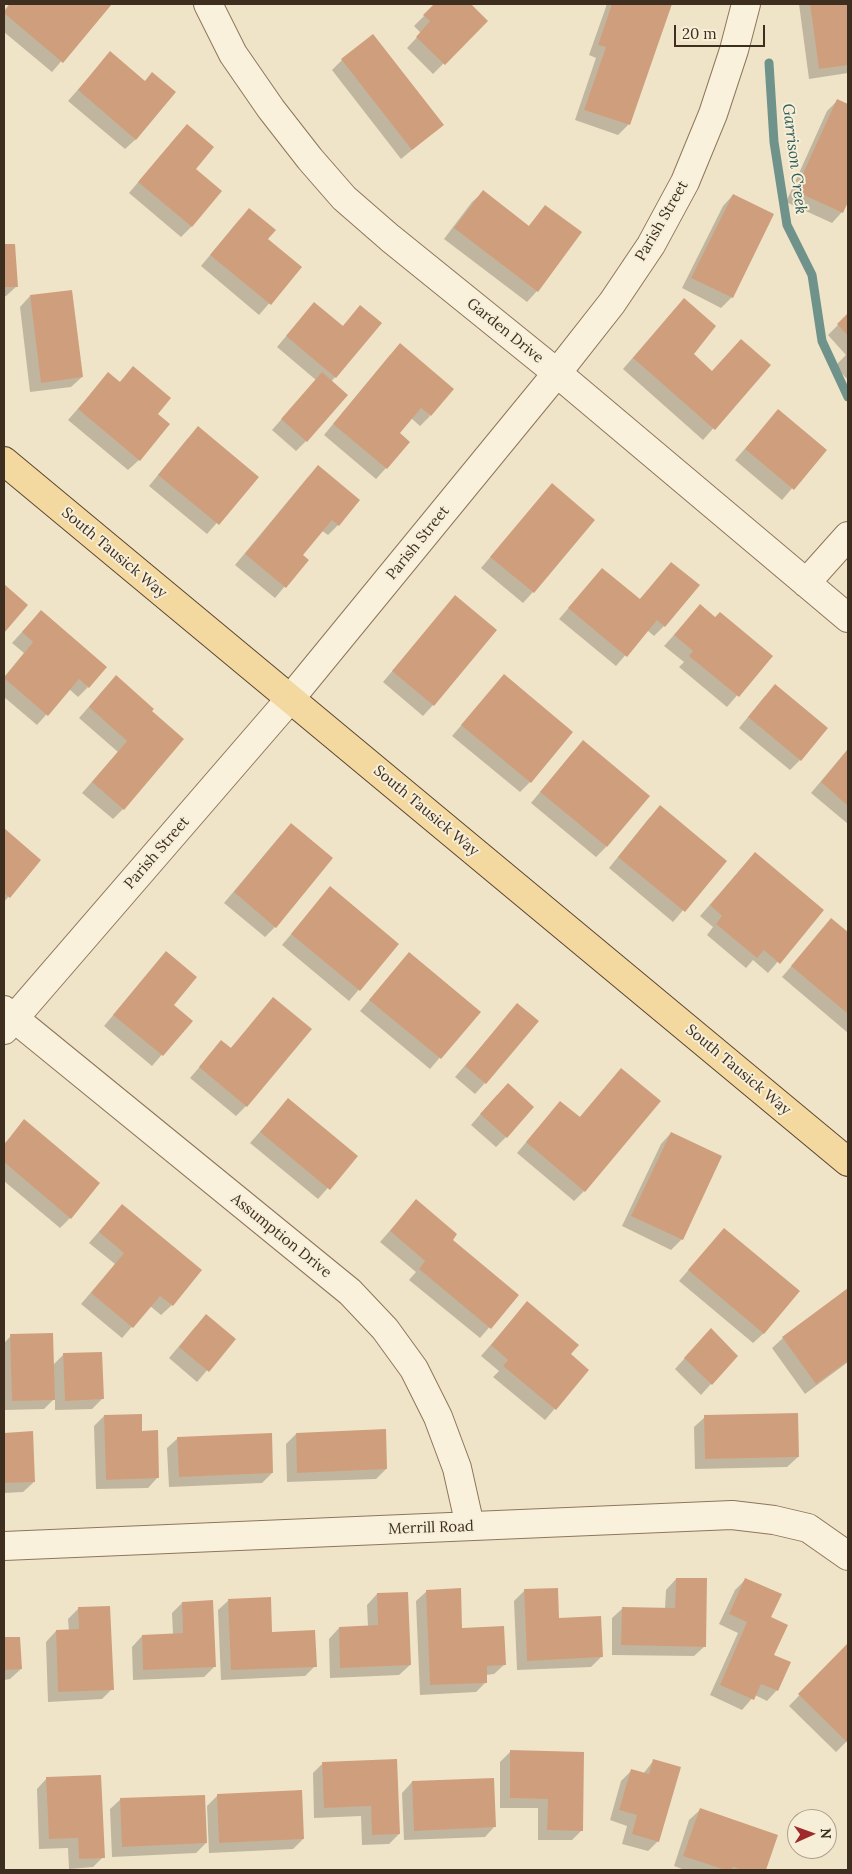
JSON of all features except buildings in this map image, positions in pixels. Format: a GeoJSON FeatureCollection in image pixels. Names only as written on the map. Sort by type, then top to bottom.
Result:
{"type":"FeatureCollection","features":[{"type":"Feature","properties":{"kind":"main road","name":"South Tausick Way"},"geometry":{"type":"LineString","coordinates":[[4,461],[848,1162]]}},
{"type":"Feature","properties":{"kind":"street","name":"Garden Drive"},"geometry":{"type":"LineString","coordinates":[[208,4],[233,54],[271,109],[310,159],[344,198],[390,238],[557,373],[848,618]]}},
{"type":"Feature","properties":{"kind":"street","name":"Parish Street"},"geometry":{"type":"LineString","coordinates":[[7,1020],[290,699],[612,303],[640,262],[686,182],[713,114],[734,50],[746,4]]}},
{"type":"Feature","properties":{"kind":"street"},"geometry":{"type":"LineString","coordinates":[[806,583],[848,536]]}},
{"type":"Feature","properties":{"kind":"street","name":"Assumption Drive"},"geometry":{"type":"LineString","coordinates":[[7,1020],[350,1292],[385,1329],[414,1369],[438,1417],[457,1468],[470,1526]]}},
{"type":"Feature","properties":{"kind":"street","name":"Merrill Road"},"geometry":{"type":"LineString","coordinates":[[4,1546],[732,1515],[774,1520],[808,1528],[848,1556]]}},
{"type":"Feature","properties":{"kind":"waterway","name":"Garrison Creek"},"geometry":{"type":"LineString","coordinates":[[769,63],[774,142],[787,225],[812,275],[822,341],[848,397]]}}]}
